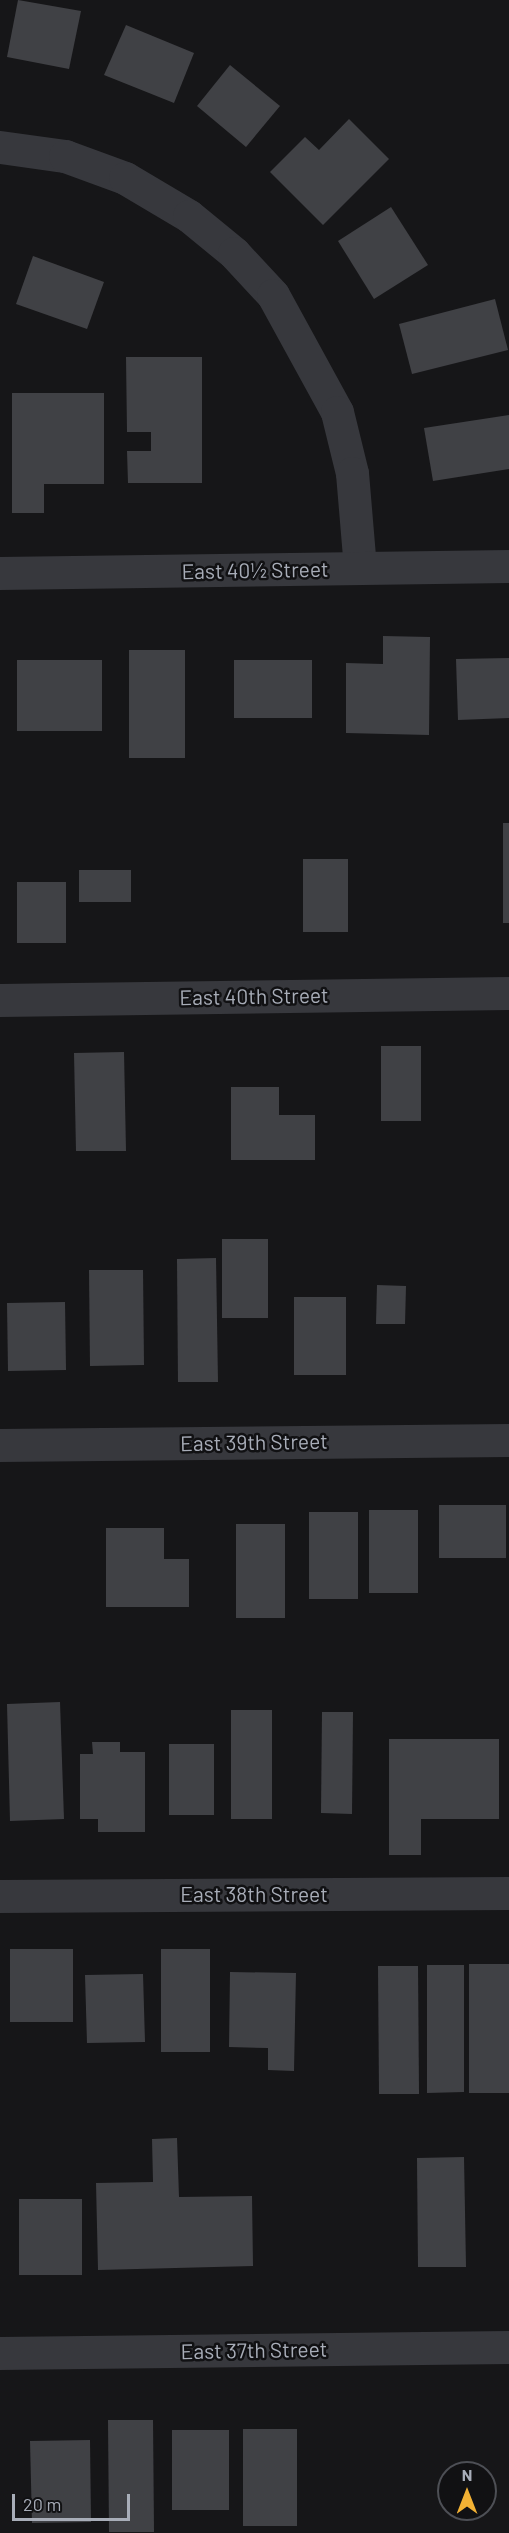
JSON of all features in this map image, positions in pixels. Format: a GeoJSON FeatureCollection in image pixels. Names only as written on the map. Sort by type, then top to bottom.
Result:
{"type":"FeatureCollection","features":[{"type":"Feature","properties":{"kind":"street"},"geometry":{"type":"LineString","coordinates":[[0,147],[65,156],[125,178],[189,216],[234,253],[273,295],[337,411],[352,473],[360,568]]}},
{"type":"Feature","properties":{"kind":"street","name":"East 40½ Street"},"geometry":{"type":"LineString","coordinates":[[0,573],[509,566]]}},
{"type":"Feature","properties":{"kind":"street","name":"East 40th Street"},"geometry":{"type":"LineString","coordinates":[[0,1000],[509,993]]}},
{"type":"Feature","properties":{"kind":"street","name":"East 39th Street"},"geometry":{"type":"LineString","coordinates":[[0,1445],[509,1440]]}},
{"type":"Feature","properties":{"kind":"street","name":"East 38th Street"},"geometry":{"type":"LineString","coordinates":[[0,1896],[509,1893]]}},
{"type":"Feature","properties":{"kind":"street","name":"East 37th Street"},"geometry":{"type":"LineString","coordinates":[[0,2353],[509,2347]]}},
{"type":"Feature","properties":{"kind":"building"},"geometry":{"type":"Polygon","coordinates":[[[18,0],[81,11],[69,69],[7,57],[18,0]]]}},
{"type":"Feature","properties":{"kind":"building"},"geometry":{"type":"Polygon","coordinates":[[[126,25],[194,53],[174,103],[104,75],[126,25]]]}},
{"type":"Feature","properties":{"kind":"building"},"geometry":{"type":"Polygon","coordinates":[[[230,65],[280,106],[246,147],[197,106],[230,65]]]}},
{"type":"Feature","properties":{"kind":"building"},"geometry":{"type":"Polygon","coordinates":[[[349,119],[389,159],[323,225],[270,172],[305,137],[319,150],[349,119]]]}},
{"type":"Feature","properties":{"kind":"building"},"geometry":{"type":"Polygon","coordinates":[[[391,207],[428,265],[374,299],[338,241],[391,207]]]}},
{"type":"Feature","properties":{"kind":"building"},"geometry":{"type":"Polygon","coordinates":[[[33,256],[104,282],[87,329],[16,304],[33,256]]]}},
{"type":"Feature","properties":{"kind":"building"},"geometry":{"type":"Polygon","coordinates":[[[495,299],[508,350],[412,374],[399,324],[495,299]]]}},
{"type":"Feature","properties":{"kind":"building"},"geometry":{"type":"Polygon","coordinates":[[[126,357],[202,357],[202,483],[128,483],[127,451],[151,451],[151,432],[127,432],[126,357]]]}},
{"type":"Feature","properties":{"kind":"building"},"geometry":{"type":"Polygon","coordinates":[[[12,393],[104,393],[104,484],[44,484],[44,513],[12,513],[12,393]]]}},
{"type":"Feature","properties":{"kind":"building"},"geometry":{"type":"Polygon","coordinates":[[[509,415],[509,469],[433,481],[424,428],[509,415]]]}},
{"type":"Feature","properties":{"kind":"building"},"geometry":{"type":"Polygon","coordinates":[[[383,636],[430,637],[429,735],[346,733],[346,663],[383,664],[383,636]]]}},
{"type":"Feature","properties":{"kind":"building"},"geometry":{"type":"Polygon","coordinates":[[[129,650],[185,650],[185,758],[129,758],[129,650]]]}},
{"type":"Feature","properties":{"kind":"building"},"geometry":{"type":"Polygon","coordinates":[[[509,658],[509,718],[458,720],[456,659],[509,658]]]}},
{"type":"Feature","properties":{"kind":"building"},"geometry":{"type":"Polygon","coordinates":[[[17,660],[102,660],[102,731],[17,731],[17,660]]]}},
{"type":"Feature","properties":{"kind":"building"},"geometry":{"type":"Polygon","coordinates":[[[234,660],[312,660],[312,718],[234,718],[234,660]]]}},
{"type":"Feature","properties":{"kind":"building"},"geometry":{"type":"Polygon","coordinates":[[[503,823],[509,823],[509,923],[503,923],[503,823]]]}},
{"type":"Feature","properties":{"kind":"building"},"geometry":{"type":"Polygon","coordinates":[[[303,859],[348,859],[348,932],[303,932],[303,859]]]}},
{"type":"Feature","properties":{"kind":"building"},"geometry":{"type":"Polygon","coordinates":[[[79,870],[131,870],[131,902],[79,902],[79,870]]]}},
{"type":"Feature","properties":{"kind":"building"},"geometry":{"type":"Polygon","coordinates":[[[17,882],[66,882],[66,943],[17,943],[17,882]]]}},
{"type":"Feature","properties":{"kind":"building"},"geometry":{"type":"Polygon","coordinates":[[[381,1046],[421,1046],[421,1121],[381,1121],[381,1046]]]}},
{"type":"Feature","properties":{"kind":"building"},"geometry":{"type":"Polygon","coordinates":[[[124,1052],[126,1151],[76,1151],[74,1053],[124,1052]]]}},
{"type":"Feature","properties":{"kind":"building"},"geometry":{"type":"Polygon","coordinates":[[[231,1087],[279,1087],[279,1115],[315,1115],[315,1160],[231,1160],[231,1087]]]}},
{"type":"Feature","properties":{"kind":"building"},"geometry":{"type":"Polygon","coordinates":[[[222,1239],[268,1239],[268,1318],[222,1318],[222,1239]]]}},
{"type":"Feature","properties":{"kind":"building"},"geometry":{"type":"Polygon","coordinates":[[[216,1258],[218,1382],[178,1382],[177,1259],[216,1258]]]}},
{"type":"Feature","properties":{"kind":"building"},"geometry":{"type":"Polygon","coordinates":[[[89,1270],[143,1270],[144,1365],[90,1366],[89,1270]]]}},
{"type":"Feature","properties":{"kind":"building"},"geometry":{"type":"Polygon","coordinates":[[[377,1285],[406,1286],[405,1324],[376,1324],[377,1285]]]}},
{"type":"Feature","properties":{"kind":"building"},"geometry":{"type":"Polygon","coordinates":[[[294,1297],[346,1297],[346,1375],[294,1375],[294,1297]]]}},
{"type":"Feature","properties":{"kind":"building"},"geometry":{"type":"Polygon","coordinates":[[[65,1302],[66,1370],[8,1371],[7,1303],[65,1302]]]}},
{"type":"Feature","properties":{"kind":"building"},"geometry":{"type":"Polygon","coordinates":[[[439,1505],[506,1505],[506,1558],[439,1558],[439,1505]]]}},
{"type":"Feature","properties":{"kind":"building"},"geometry":{"type":"Polygon","coordinates":[[[369,1510],[418,1510],[418,1593],[369,1593],[369,1510]]]}},
{"type":"Feature","properties":{"kind":"building"},"geometry":{"type":"Polygon","coordinates":[[[309,1512],[358,1512],[358,1599],[309,1599],[309,1512]]]}},
{"type":"Feature","properties":{"kind":"building"},"geometry":{"type":"Polygon","coordinates":[[[236,1524],[285,1524],[285,1618],[236,1618],[236,1524]]]}},
{"type":"Feature","properties":{"kind":"building"},"geometry":{"type":"Polygon","coordinates":[[[106,1528],[164,1528],[164,1559],[189,1559],[189,1607],[106,1607],[106,1528]]]}},
{"type":"Feature","properties":{"kind":"building"},"geometry":{"type":"Polygon","coordinates":[[[60,1702],[64,1819],[10,1821],[7,1704],[60,1702]]]}},
{"type":"Feature","properties":{"kind":"building"},"geometry":{"type":"Polygon","coordinates":[[[231,1710],[272,1710],[272,1819],[231,1819],[231,1710]]]}},
{"type":"Feature","properties":{"kind":"building"},"geometry":{"type":"Polygon","coordinates":[[[322,1712],[353,1712],[352,1814],[321,1813],[322,1712]]]}},
{"type":"Feature","properties":{"kind":"building"},"geometry":{"type":"Polygon","coordinates":[[[389,1739],[499,1739],[499,1819],[421,1819],[421,1855],[389,1855],[389,1739]]]}},
{"type":"Feature","properties":{"kind":"building"},"geometry":{"type":"Polygon","coordinates":[[[92,1742],[120,1742],[120,1752],[145,1752],[145,1832],[98,1832],[98,1819],[80,1819],[80,1754],[93,1754],[92,1742]]]}},
{"type":"Feature","properties":{"kind":"building"},"geometry":{"type":"Polygon","coordinates":[[[169,1744],[214,1744],[214,1815],[169,1815],[169,1744]]]}},
{"type":"Feature","properties":{"kind":"building"},"geometry":{"type":"Polygon","coordinates":[[[10,1949],[73,1949],[73,2022],[10,2022],[10,1949]]]}},
{"type":"Feature","properties":{"kind":"building"},"geometry":{"type":"Polygon","coordinates":[[[161,1949],[210,1949],[210,2052],[161,2052],[161,1949]]]}},
{"type":"Feature","properties":{"kind":"building"},"geometry":{"type":"Polygon","coordinates":[[[469,1964],[509,1964],[509,2093],[469,2093],[469,1964]]]}},
{"type":"Feature","properties":{"kind":"building"},"geometry":{"type":"Polygon","coordinates":[[[427,1965],[464,1965],[464,2092],[427,2093],[427,1965]]]}},
{"type":"Feature","properties":{"kind":"building"},"geometry":{"type":"Polygon","coordinates":[[[378,1966],[418,1966],[419,2094],[379,2094],[378,1966]]]}},
{"type":"Feature","properties":{"kind":"building"},"geometry":{"type":"Polygon","coordinates":[[[230,1972],[296,1973],[294,2071],[268,2070],[268,2048],[229,2047],[230,1972]]]}},
{"type":"Feature","properties":{"kind":"building"},"geometry":{"type":"Polygon","coordinates":[[[143,1974],[145,2042],[87,2043],[85,1975],[143,1974]]]}},
{"type":"Feature","properties":{"kind":"building"},"geometry":{"type":"Polygon","coordinates":[[[177,2138],[179,2197],[252,2196],[253,2266],[98,2270],[96,2183],[153,2182],[152,2139],[177,2138]]]}},
{"type":"Feature","properties":{"kind":"building"},"geometry":{"type":"Polygon","coordinates":[[[464,2157],[466,2267],[418,2267],[417,2158],[464,2157]]]}},
{"type":"Feature","properties":{"kind":"building"},"geometry":{"type":"Polygon","coordinates":[[[19,2199],[82,2199],[82,2275],[19,2275],[19,2199]]]}},
{"type":"Feature","properties":{"kind":"building"},"geometry":{"type":"Polygon","coordinates":[[[108,2420],[153,2420],[154,2532],[109,2532],[108,2420]]]}},
{"type":"Feature","properties":{"kind":"building"},"geometry":{"type":"Polygon","coordinates":[[[243,2429],[297,2429],[297,2526],[243,2526],[243,2429]]]}},
{"type":"Feature","properties":{"kind":"building"},"geometry":{"type":"Polygon","coordinates":[[[172,2430],[229,2430],[229,2510],[172,2510],[172,2430]]]}},
{"type":"Feature","properties":{"kind":"building"},"geometry":{"type":"Polygon","coordinates":[[[90,2440],[91,2522],[32,2523],[30,2441],[90,2440]]]}}]}
